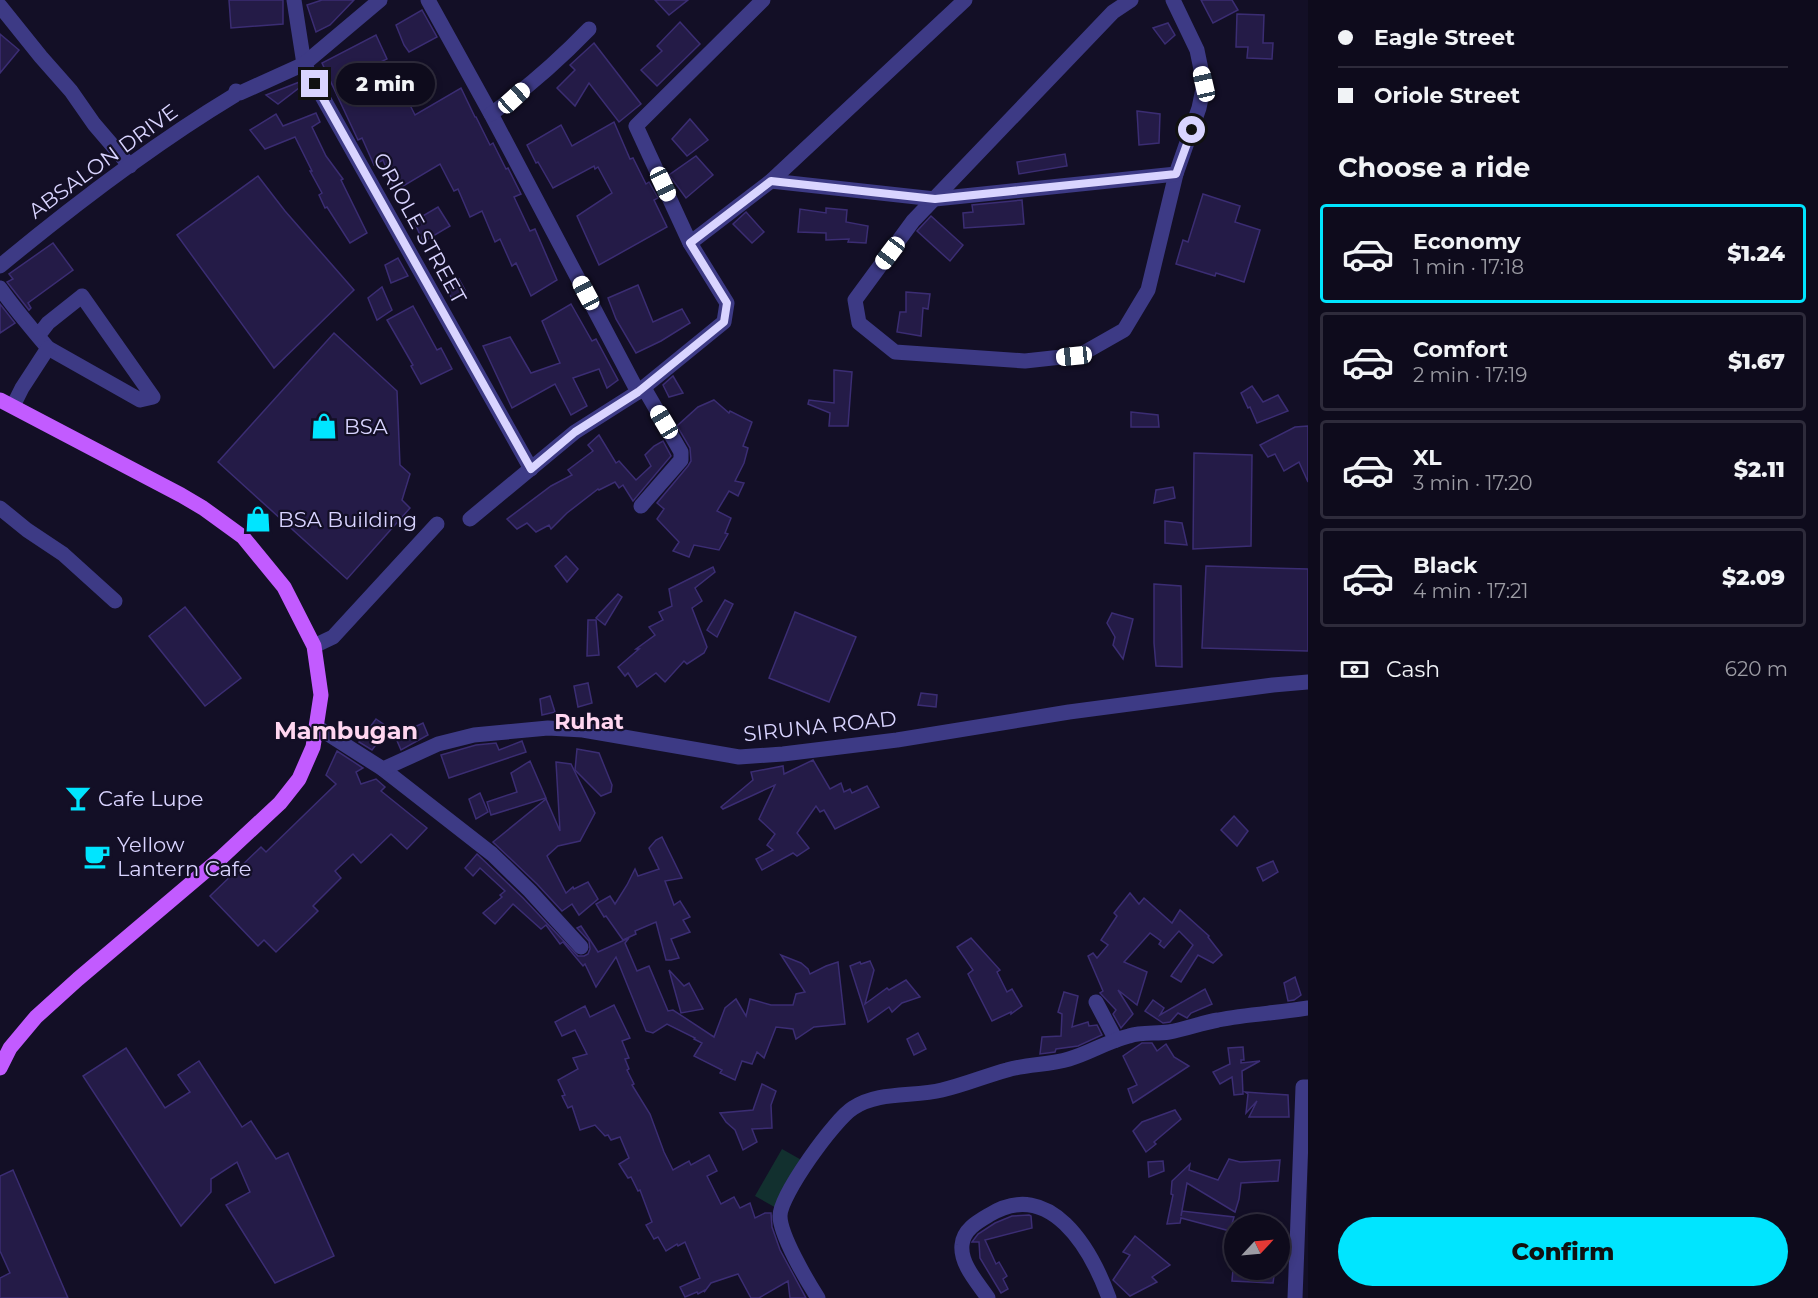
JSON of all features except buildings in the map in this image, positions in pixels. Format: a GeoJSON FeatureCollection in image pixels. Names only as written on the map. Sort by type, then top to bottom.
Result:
{"type":"FeatureCollection","features":[{"type":"Feature","properties":{"kind":"main road"},"geometry":{"type":"LineString","coordinates":[[0,1068],[10,1048],[36,1017],[222,857],[280,803],[299,779],[313,747],[321,695],[314,646],[284,587],[243,537],[181,495],[6,403]]}},
{"type":"Feature","properties":{"kind":"street","name":"ORIOLE STREET"},"geometry":{"type":"LineString","coordinates":[[294,0],[304,64],[531,469]]}},
{"type":"Feature","properties":{"kind":"street","name":"ABSALON DRIVE"},"geometry":{"type":"LineString","coordinates":[[0,266],[59,218],[198,117],[237,94],[304,64],[380,0]]}},
{"type":"Feature","properties":{"kind":"street"},"geometry":{"type":"LineString","coordinates":[[428,0],[641,390],[681,452],[681,460],[641,506]]}},
{"type":"Feature","properties":{"kind":"street"},"geometry":{"type":"LineString","coordinates":[[470,519],[575,432],[641,390],[724,322],[727,303],[690,243],[636,126],[763,0]]}},
{"type":"Feature","properties":{"kind":"street"},"geometry":{"type":"LineString","coordinates":[[690,243],[771,181],[964,0]]}},
{"type":"Feature","properties":{"kind":"street"},"geometry":{"type":"LineString","coordinates":[[1131,0],[1113,12],[913,221],[855,300],[859,323],[895,352],[1025,361],[1080,356],[1124,330],[1148,290],[1176,174],[1200,108],[1204,84],[1197,50],[1173,0]]}},
{"type":"Feature","properties":{"kind":"street"},"geometry":{"type":"LineString","coordinates":[[0,6],[130,166]]}},
{"type":"Feature","properties":{"kind":"street"},"geometry":{"type":"LineString","coordinates":[[492,114],[568,51],[589,29]]}},
{"type":"Feature","properties":{"kind":"street"},"geometry":{"type":"LineString","coordinates":[[771,181],[935,199],[1176,174]]}},
{"type":"Feature","properties":{"kind":"street"},"geometry":{"type":"LineString","coordinates":[[0,288],[43,342],[140,400],[153,397],[82,296],[48,322],[43,342],[22,388],[6,403]]}},
{"type":"Feature","properties":{"kind":"street"},"geometry":{"type":"LineString","coordinates":[[0,508],[27,530],[63,554],[115,601]]}},
{"type":"Feature","properties":{"kind":"street"},"geometry":{"type":"LineString","coordinates":[[314,646],[333,637],[436,524]]}},
{"type":"Feature","properties":{"kind":"street","name":"SIRUNA ROAD"},"geometry":{"type":"LineString","coordinates":[[383,769],[438,744],[474,735],[548,728],[583,730],[739,757],[897,740],[1069,712],[1308,682]]}},
{"type":"Feature","properties":{"kind":"street"},"geometry":{"type":"LineString","coordinates":[[317,727],[383,769],[492,854],[530,891],[581,947]]}},
{"type":"Feature","properties":{"kind":"street"},"geometry":{"type":"LineString","coordinates":[[1096,1002],[1116,1040]]}},
{"type":"Feature","properties":{"kind":"street"},"geometry":{"type":"LineString","coordinates":[[818,1298],[786,1237],[781,1224],[780,1212],[782,1204],[806,1164],[845,1114],[853,1108],[877,1098],[941,1090],[1005,1070],[1067,1060],[1116,1040],[1145,1033],[1177,1030],[1245,1015],[1308,1008]]}},
{"type":"Feature","properties":{"kind":"street"},"geometry":{"type":"LineString","coordinates":[[1295,1298],[1303,1087],[1308,1087]]}},
{"type":"Feature","properties":{"kind":"street"},"geometry":{"type":"LineString","coordinates":[[988,1298],[964,1259],[962,1246],[964,1235],[991,1214],[1007,1206],[1024,1204],[1043,1208],[1076,1234],[1095,1262],[1110,1298]]}},
{"type":"Feature","properties":{"kind":"green space"},"geometry":{"type":"Polygon","coordinates":[[[782,1149],[805,1162],[778,1209],[755,1196],[782,1149]]]}},
{"type":"Feature","properties":{"kind":"place","name":"BSA"},"geometry":{"type":"Point","coordinates":[324,426]}},
{"type":"Feature","properties":{"kind":"place","name":"BSA Building"},"geometry":{"type":"Point","coordinates":[258,519]}},
{"type":"Feature","properties":{"kind":"place","name":"Cafe Lupe"},"geometry":{"type":"Point","coordinates":[78,798]}},
{"type":"Feature","properties":{"kind":"place","name":"Yellow Lantern Cafe"},"geometry":{"type":"Point","coordinates":[97,856]}},
{"type":"Feature","properties":{"kind":"district","name":"Ruhat"},"geometry":{"type":"Point","coordinates":[589,721]}},
{"type":"Feature","properties":{"kind":"district","name":"Mambugan"},"geometry":{"type":"Point","coordinates":[346,730]}},
{"type":"Feature","properties":{"kind":"route"},"geometry":{"type":"LineString","coordinates":[[315,84],[531,469],[575,432],[638,392],[724,322],[727,303],[690,243],[771,181],[935,199],[1176,174],[1192,130]]}}]}
